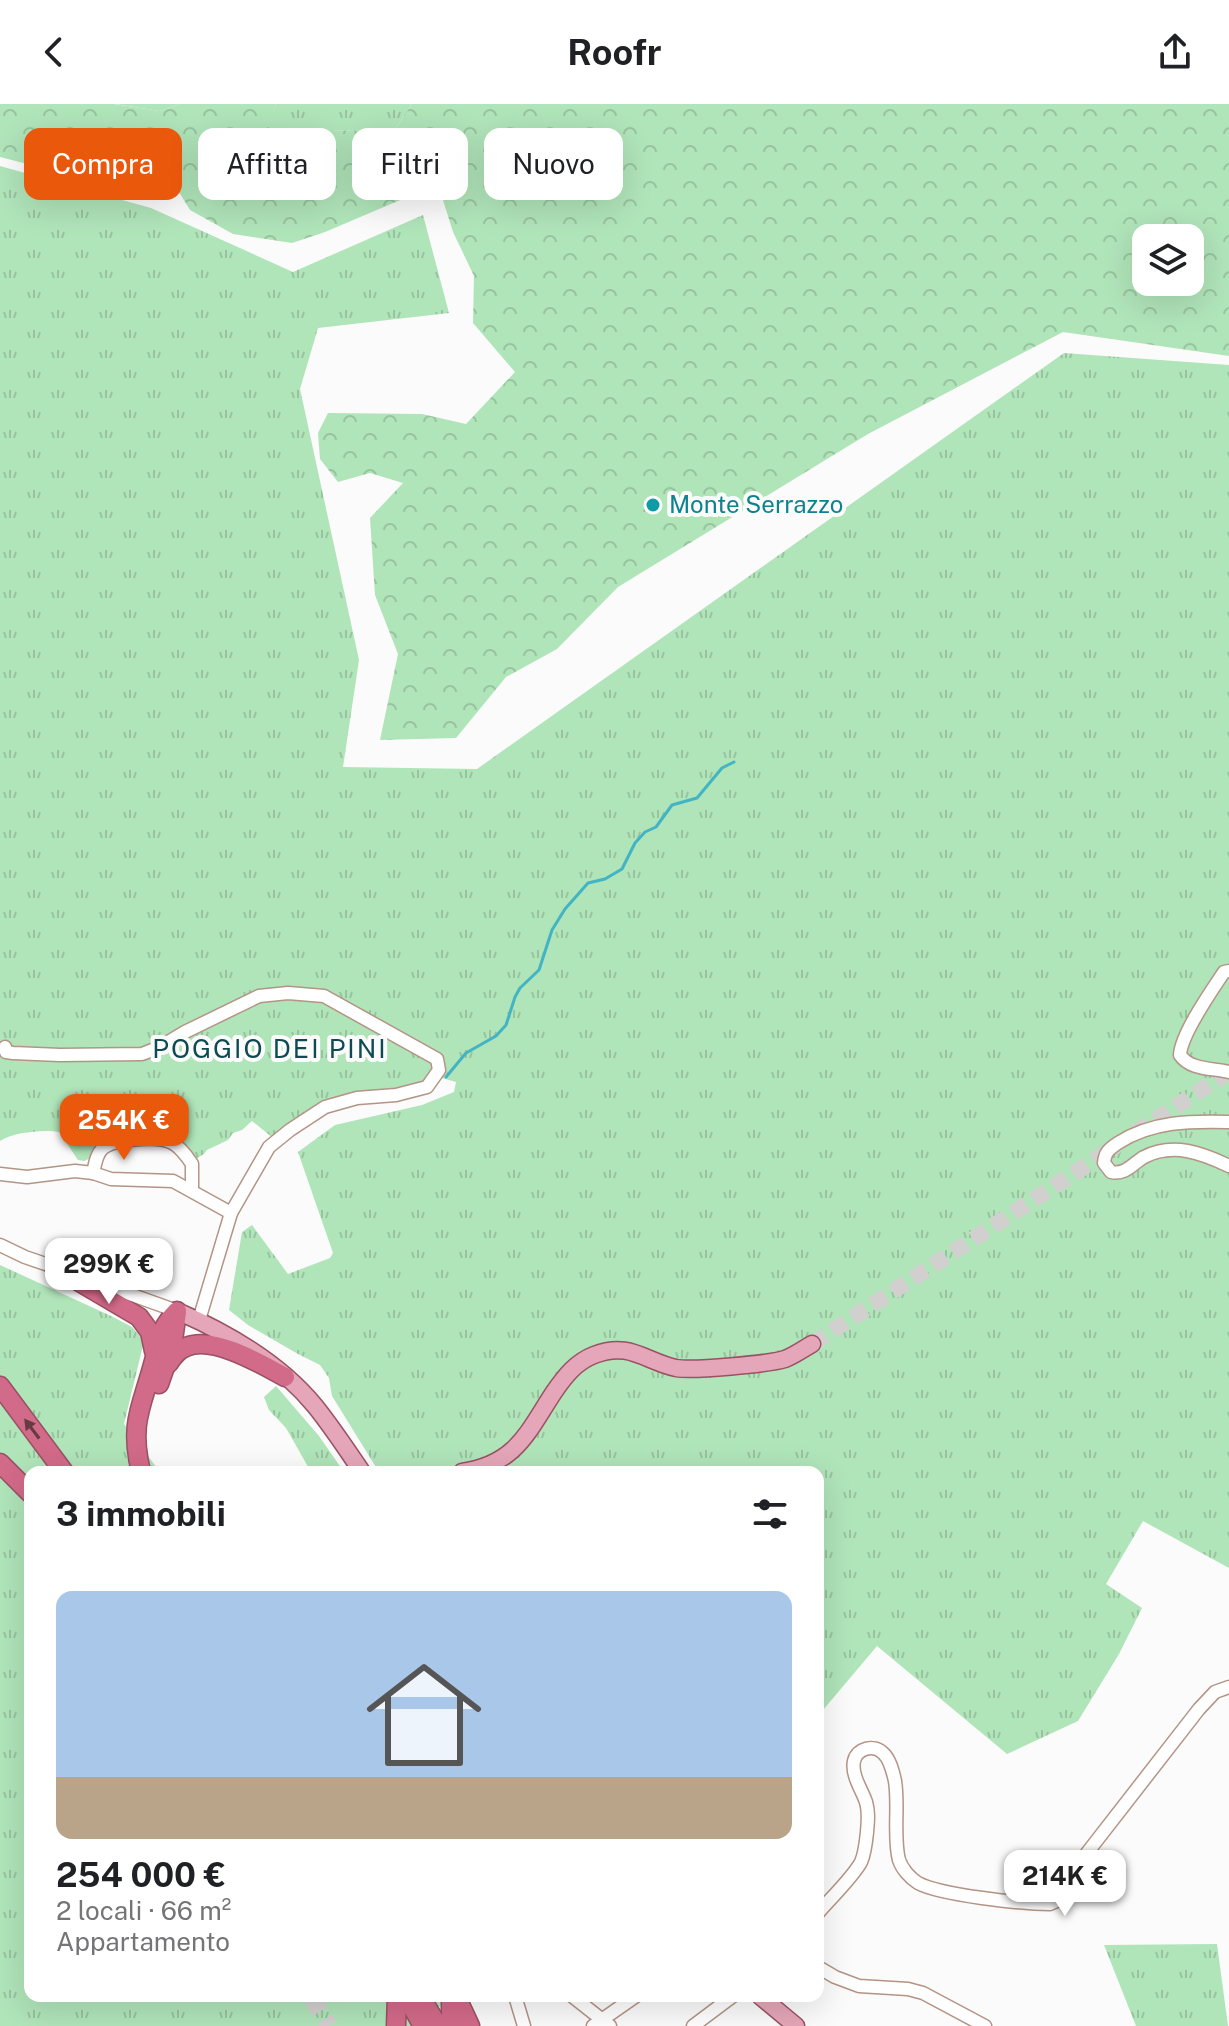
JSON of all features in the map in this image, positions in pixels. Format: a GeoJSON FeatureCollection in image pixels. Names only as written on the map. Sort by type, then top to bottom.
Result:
{"type":"FeatureCollection","features":[{"type":"Feature","properties":{"kind":"highway"},"geometry":{"type":"LineString","coordinates":[[54,1267],[139,1317],[152,1338],[160,1364],[148,1418],[147,1448],[152,1466]]}},
{"type":"Feature","properties":{"kind":"highway"},"geometry":{"type":"LineString","coordinates":[[140,1466],[136,1426],[139,1407],[172,1347],[177,1311]]}},
{"type":"Feature","properties":{"kind":"highway"},"geometry":{"type":"LineString","coordinates":[[160,1364],[183,1347],[204,1343],[252,1360],[285,1377]]}},
{"type":"Feature","properties":{"kind":"highway"},"geometry":{"type":"LineString","coordinates":[[0,1386],[60,1466]]}},
{"type":"Feature","properties":{"kind":"highway"},"geometry":{"type":"LineString","coordinates":[[0,1463],[24,1487]]}},
{"type":"Feature","properties":{"kind":"highway"},"geometry":{"type":"LineString","coordinates":[[396,2026],[397,2002]]}},
{"type":"Feature","properties":{"kind":"highway"},"geometry":{"type":"LineString","coordinates":[[409,2002],[423,2026]]}},
{"type":"Feature","properties":{"kind":"highway"},"geometry":{"type":"LineString","coordinates":[[424,2002],[438,2026]]}},
{"type":"Feature","properties":{"kind":"highway"},"geometry":{"type":"LineString","coordinates":[[451,2026],[453,2002]]}},
{"type":"Feature","properties":{"kind":"highway"},"geometry":{"type":"LineString","coordinates":[[456,2002],[470,2026]]}},
{"type":"Feature","properties":{"kind":"main road"},"geometry":{"type":"LineString","coordinates":[[177,1311],[235,1340],[285,1377],[314,1405],[358,1466]]}},
{"type":"Feature","properties":{"kind":"main road"},"geometry":{"type":"LineString","coordinates":[[486,1466],[508,1455],[522,1441],[566,1375],[578,1363],[593,1355],[628,1351],[670,1366],[695,1368],[776,1361],[793,1356],[812,1344]]}},
{"type":"Feature","properties":{"kind":"main road"},"geometry":{"type":"LineString","coordinates":[[767,2002],[796,2026]]}},
{"type":"Feature","properties":{"kind":"main road"},"geometry":{"type":"LineString","coordinates":[[781,2002],[810,2026]]}},
{"type":"Feature","properties":{"kind":"street"},"geometry":{"type":"LineString","coordinates":[[1229,971],[1224,972],[1217,982],[1183,1041],[1180,1055],[1192,1065],[1229,1072]]}},
{"type":"Feature","properties":{"kind":"street"},"geometry":{"type":"LineString","coordinates":[[5,1047],[6,1052],[13,1053],[142,1054],[259,996],[288,993],[324,996],[437,1059],[439,1070],[427,1087],[396,1095],[357,1098],[325,1107],[269,1147],[231,1213],[199,1320]]}},
{"type":"Feature","properties":{"kind":"street"},"geometry":{"type":"LineString","coordinates":[[1229,1122],[1189,1121],[1141,1130],[1109,1149],[1104,1163],[1111,1172],[1121,1173],[1156,1152],[1190,1150],[1229,1166]]}},
{"type":"Feature","properties":{"kind":"street"},"geometry":{"type":"LineString","coordinates":[[93,1173],[99,1153],[107,1145],[128,1140],[166,1141],[178,1148],[192,1164],[192,1190]]}},
{"type":"Feature","properties":{"kind":"street"},"geometry":{"type":"LineString","coordinates":[[0,1174],[27,1177],[63,1171],[93,1173],[111,1179],[173,1181],[231,1213]]}},
{"type":"Feature","properties":{"kind":"street"},"geometry":{"type":"LineString","coordinates":[[0,1245],[25,1257],[177,1311]]}},
{"type":"Feature","properties":{"kind":"street"},"geometry":{"type":"LineString","coordinates":[[824,1906],[862,1858],[869,1814],[854,1767],[861,1751],[877,1749],[888,1759],[895,1786],[899,1858],[912,1879],[937,1889],[1050,1904],[1066,1893],[1087,1853],[1199,1709],[1215,1692],[1229,1687]]}},
{"type":"Feature","properties":{"kind":"street"},"geometry":{"type":"LineString","coordinates":[[824,1971],[859,1986],[919,1992],[985,2026]]}},
{"type":"Feature","properties":{"kind":"street"},"geometry":{"type":"LineString","coordinates":[[517,2002],[524,2026]]}},
{"type":"Feature","properties":{"kind":"street"},"geometry":{"type":"LineString","coordinates":[[578,2002],[602,2024],[629,2002]]}},
{"type":"Feature","properties":{"kind":"street"},"geometry":{"type":"LineString","coordinates":[[693,2026],[726,2002]]}},
{"type":"Feature","properties":{"kind":"street"},"geometry":{"type":"LineString","coordinates":[[755,2002],[784,2026]]}},
{"type":"Feature","properties":{"kind":"green space"},"geometry":{"type":"Polygon","coordinates":[[[0,104],[114,104],[160,111],[180,104],[276,104],[269,128],[198,128],[198,200],[336,200],[336,130],[352,131],[352,200],[400,200],[292,243],[233,234],[190,210],[182,197],[182,128],[24,128],[24,163],[0,157],[0,104]]]}},
{"type":"Feature","properties":{"kind":"green space"},"geometry":{"type":"Polygon","coordinates":[[[115,104],[180,104],[160,111],[115,104]]]}},
{"type":"Feature","properties":{"kind":"green space"},"geometry":{"type":"Polygon","coordinates":[[[276,104],[412,104],[396,128],[352,128],[352,131],[268,128],[276,104]]]}},
{"type":"Feature","properties":{"kind":"green space"},"geometry":{"type":"Polygon","coordinates":[[[412,104],[1229,104],[1229,356],[1063,332],[868,434],[618,587],[557,649],[506,677],[456,738],[380,740],[398,654],[375,595],[370,518],[403,483],[370,473],[338,482],[320,459],[318,433],[328,413],[422,414],[466,424],[515,372],[473,323],[474,276],[453,232],[443,200],[468,200],[468,128],[396,128],[412,104]]]}},
{"type":"Feature","properties":{"kind":"green space"},"geometry":{"type":"Polygon","coordinates":[[[0,166],[24,173],[24,200],[122,200],[151,208],[293,272],[423,215],[449,313],[318,328],[300,389],[359,660],[343,767],[477,769],[1064,353],[1229,365],[1229,1568],[1143,1521],[1106,1584],[1142,1608],[1119,1654],[1078,1721],[1007,1754],[877,1646],[824,1709],[824,1466],[375,1466],[332,1396],[329,1378],[320,1365],[248,1325],[229,1310],[242,1232],[252,1225],[288,1274],[330,1258],[333,1253],[298,1152],[335,1125],[422,1105],[454,1092],[456,1082],[428,1074],[423,1082],[410,1087],[330,1098],[273,1138],[252,1121],[194,1160],[178,1144],[138,1137],[84,1161],[78,1160],[59,1132],[12,1135],[0,1141],[0,166]]]}},
{"type":"Feature","properties":{"kind":"green space"},"geometry":{"type":"Polygon","coordinates":[[[0,1265],[132,1327],[144,1341],[124,1424],[156,1466],[24,1466],[24,2002],[445,2002],[415,2026],[0,2026],[0,1265]]]}},
{"type":"Feature","properties":{"kind":"green space"},"geometry":{"type":"Polygon","coordinates":[[[276,1386],[319,1436],[340,1466],[308,1466],[286,1428],[269,1410],[264,1397],[276,1386]]]}},
{"type":"Feature","properties":{"kind":"green space"},"geometry":{"type":"Polygon","coordinates":[[[1217,1944],[1228,2026],[1136,2026],[1104,1945],[1217,1944]]]}},
{"type":"Feature","properties":{"kind":"waterway"},"geometry":{"type":"LineString","coordinates":[[446,1077],[466,1053],[496,1036],[506,1025],[520,988],[539,970],[552,930],[565,909],[588,883],[605,879],[622,869],[635,843],[645,832],[656,827],[672,805],[697,798],[722,768],[734,762]]}},
{"type":"Feature","properties":{"kind":"tunnel"},"geometry":{"type":"LineString","coordinates":[[1135,1133],[1229,1072]]}},
{"type":"Feature","properties":{"kind":"tunnel"},"geometry":{"type":"LineString","coordinates":[[812,1344],[1116,1146]]}},
{"type":"Feature","properties":{"kind":"tunnel"},"geometry":{"type":"LineString","coordinates":[[315,2002],[329,2026]]}},
{"type":"Feature","properties":{"kind":"place","name":"Monte Serrazzo"},"geometry":{"type":"Point","coordinates":[653,505]}},
{"type":"Feature","properties":{"kind":"district","name":"POGGIO DEI PINI"},"geometry":{"type":"Point","coordinates":[270,1049]}}]}
